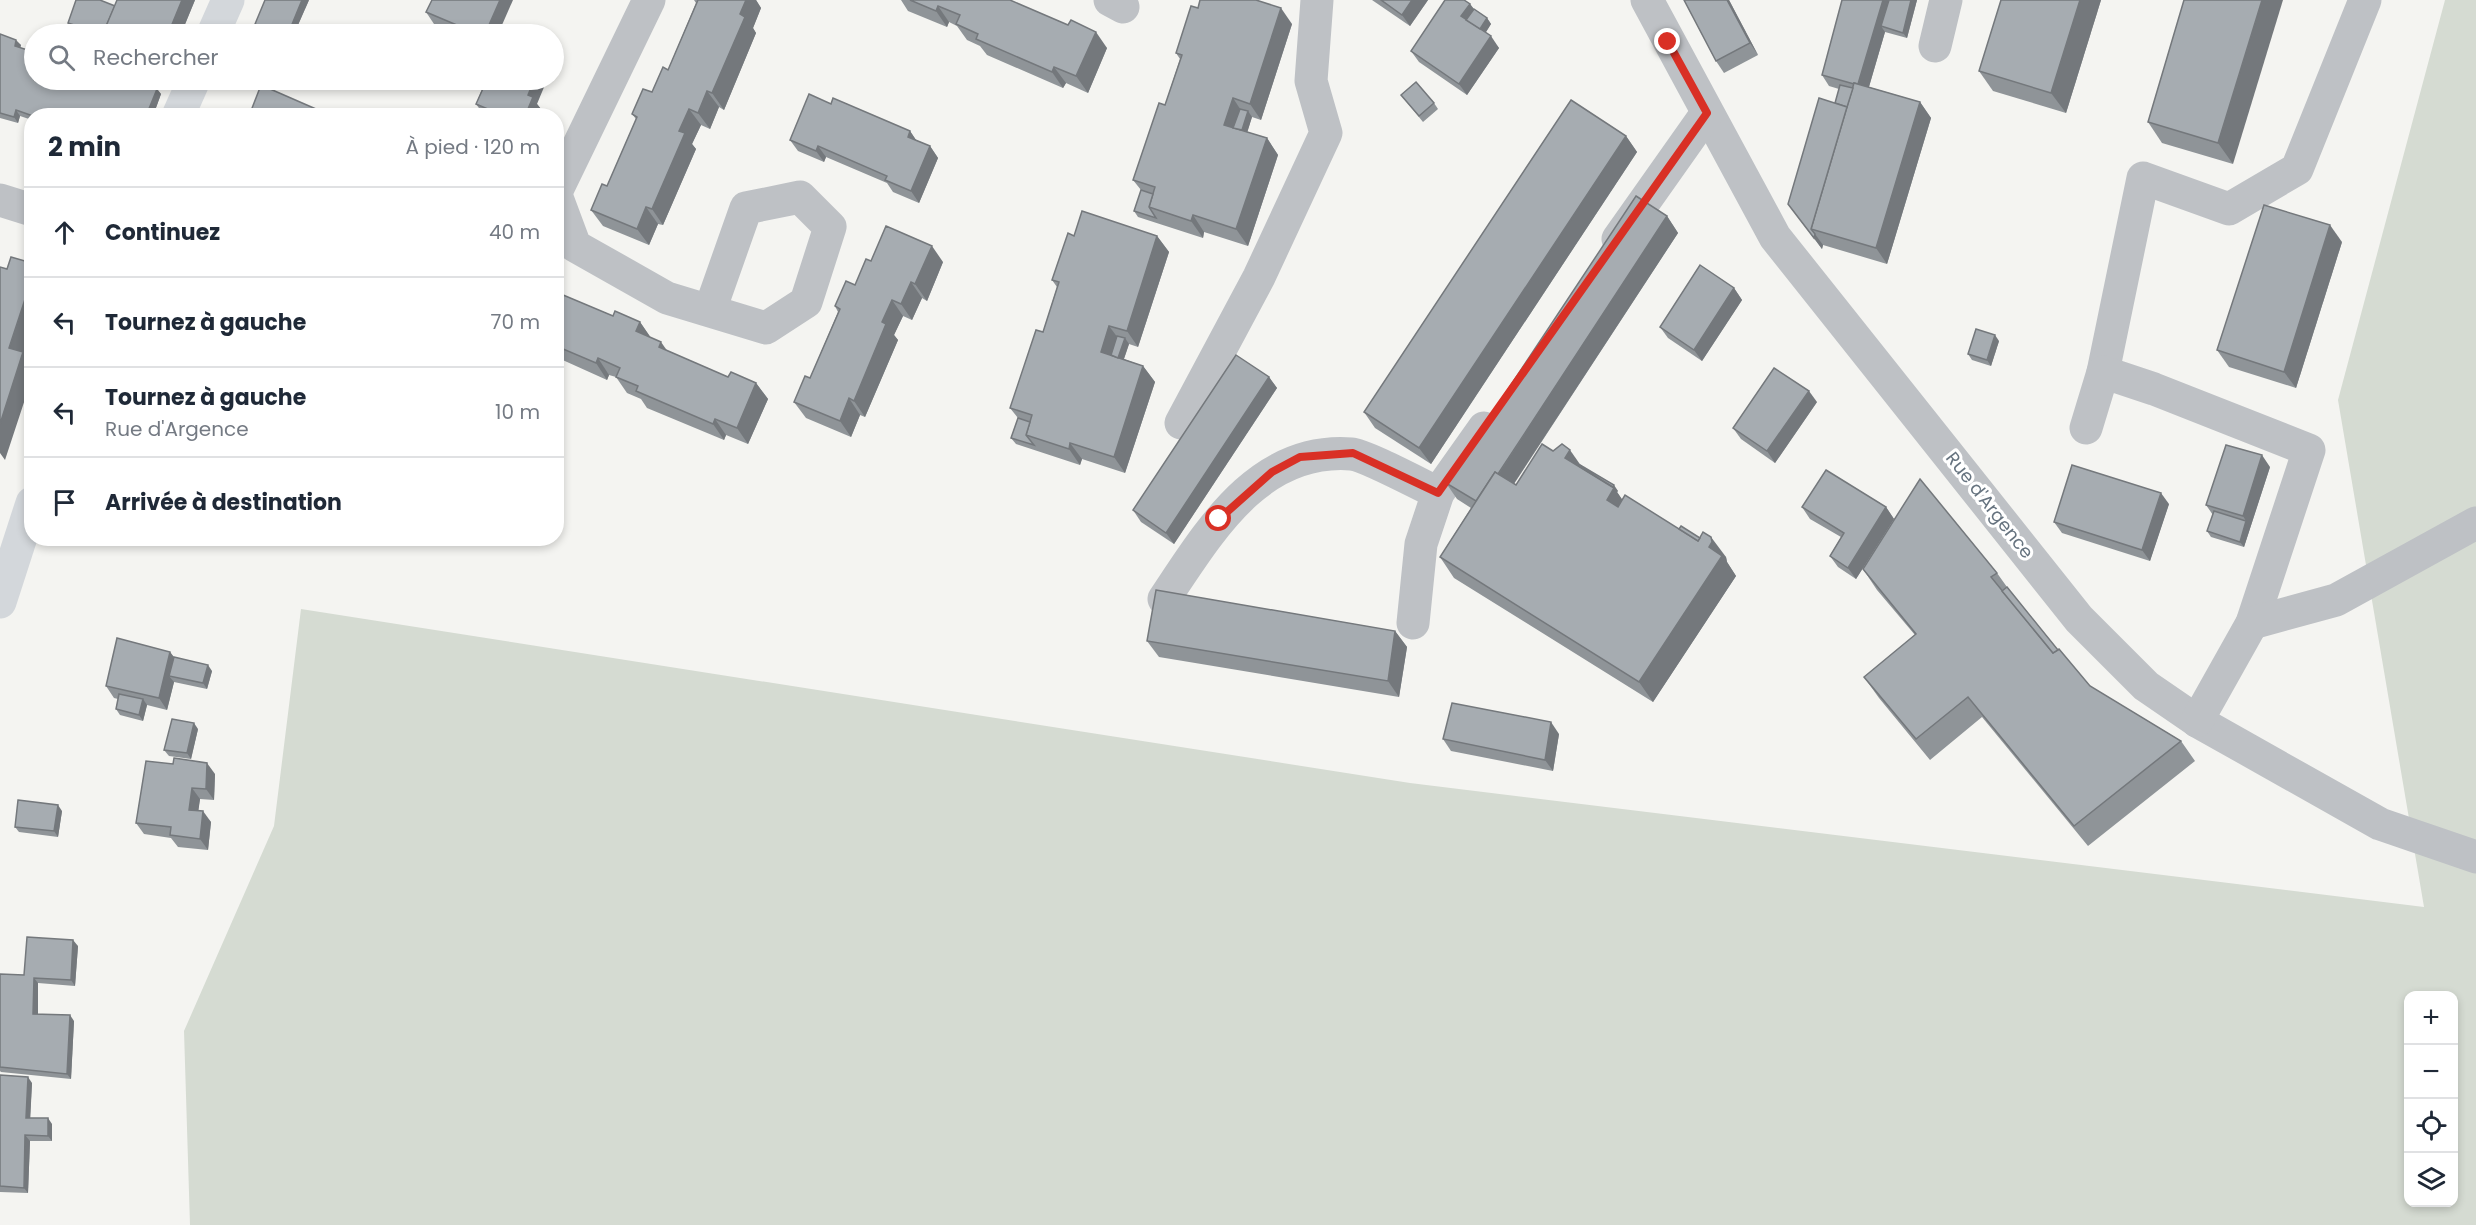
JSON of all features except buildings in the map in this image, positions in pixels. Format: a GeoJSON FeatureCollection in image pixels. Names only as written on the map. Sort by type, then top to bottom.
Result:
{"type":"FeatureCollection","features":[{"type":"Feature","properties":{"kind":"main road"},"geometry":{"type":"LineString","coordinates":[[217,24],[228,0]]}},
{"type":"Feature","properties":{"kind":"main road"},"geometry":{"type":"LineString","coordinates":[[182,108],[190,90]]}},
{"type":"Feature","properties":{"kind":"main road"},"geometry":{"type":"LineString","coordinates":[[0,602],[24,528]]}},
{"type":"Feature","properties":{"kind":"street"},"geometry":{"type":"LineString","coordinates":[[564,177],[649,0]]}},
{"type":"Feature","properties":{"kind":"street"},"geometry":{"type":"LineString","coordinates":[[1181,423],[1259,277],[1326,133],[1311,81],[1317,0]]}},
{"type":"Feature","properties":{"kind":"street","name":"Rue d'Argence"},"geometry":{"type":"LineString","coordinates":[[1647,0],[1775,237],[2079,618],[2146,686],[2197,721],[2380,824],[2476,858]]}},
{"type":"Feature","properties":{"kind":"street"},"geometry":{"type":"LineString","coordinates":[[1935,46],[1946,0]]}},
{"type":"Feature","properties":{"kind":"street"},"geometry":{"type":"LineString","coordinates":[[2086,428],[2103,372],[2143,178],[2229,209],[2297,169],[2365,0]]}},
{"type":"Feature","properties":{"kind":"street"},"geometry":{"type":"LineString","coordinates":[[1604,259],[1707,113]]}},
{"type":"Feature","properties":{"kind":"street"},"geometry":{"type":"LineString","coordinates":[[0,200],[24,208]]}},
{"type":"Feature","properties":{"kind":"street"},"geometry":{"type":"LineString","coordinates":[[564,216],[575,246],[667,298],[710,310]]}},
{"type":"Feature","properties":{"kind":"street"},"geometry":{"type":"LineString","coordinates":[[2103,372],[2154,389],[2309,450],[2252,623],[2197,721]]}},
{"type":"Feature","properties":{"kind":"street"},"geometry":{"type":"LineString","coordinates":[[1413,623],[1421,543],[1438,493],[1500,405]]}},
{"type":"Feature","properties":{"kind":"street"},"geometry":{"type":"LineString","coordinates":[[1164,599],[1219,519],[1272,472],[1300,457],[1353,453],[1438,493]]}},
{"type":"Feature","properties":{"kind":"street"},"geometry":{"type":"LineString","coordinates":[[2252,623],[2336,600],[2476,523]]}},
{"type":"Feature","properties":{"kind":"shaded area"},"geometry":{"type":"Polygon","coordinates":[[[2445,0],[2476,0],[2476,1225],[190,1225],[184,1031],[274,826],[301,609],[1410,783],[2424,907],[2338,400],[2445,0]]]}},
{"type":"Feature","properties":{"kind":"route"},"geometry":{"type":"LineString","coordinates":[[1219,519],[1272,472],[1300,457],[1353,453],[1438,493],[1707,113],[1668,42]]}}]}
